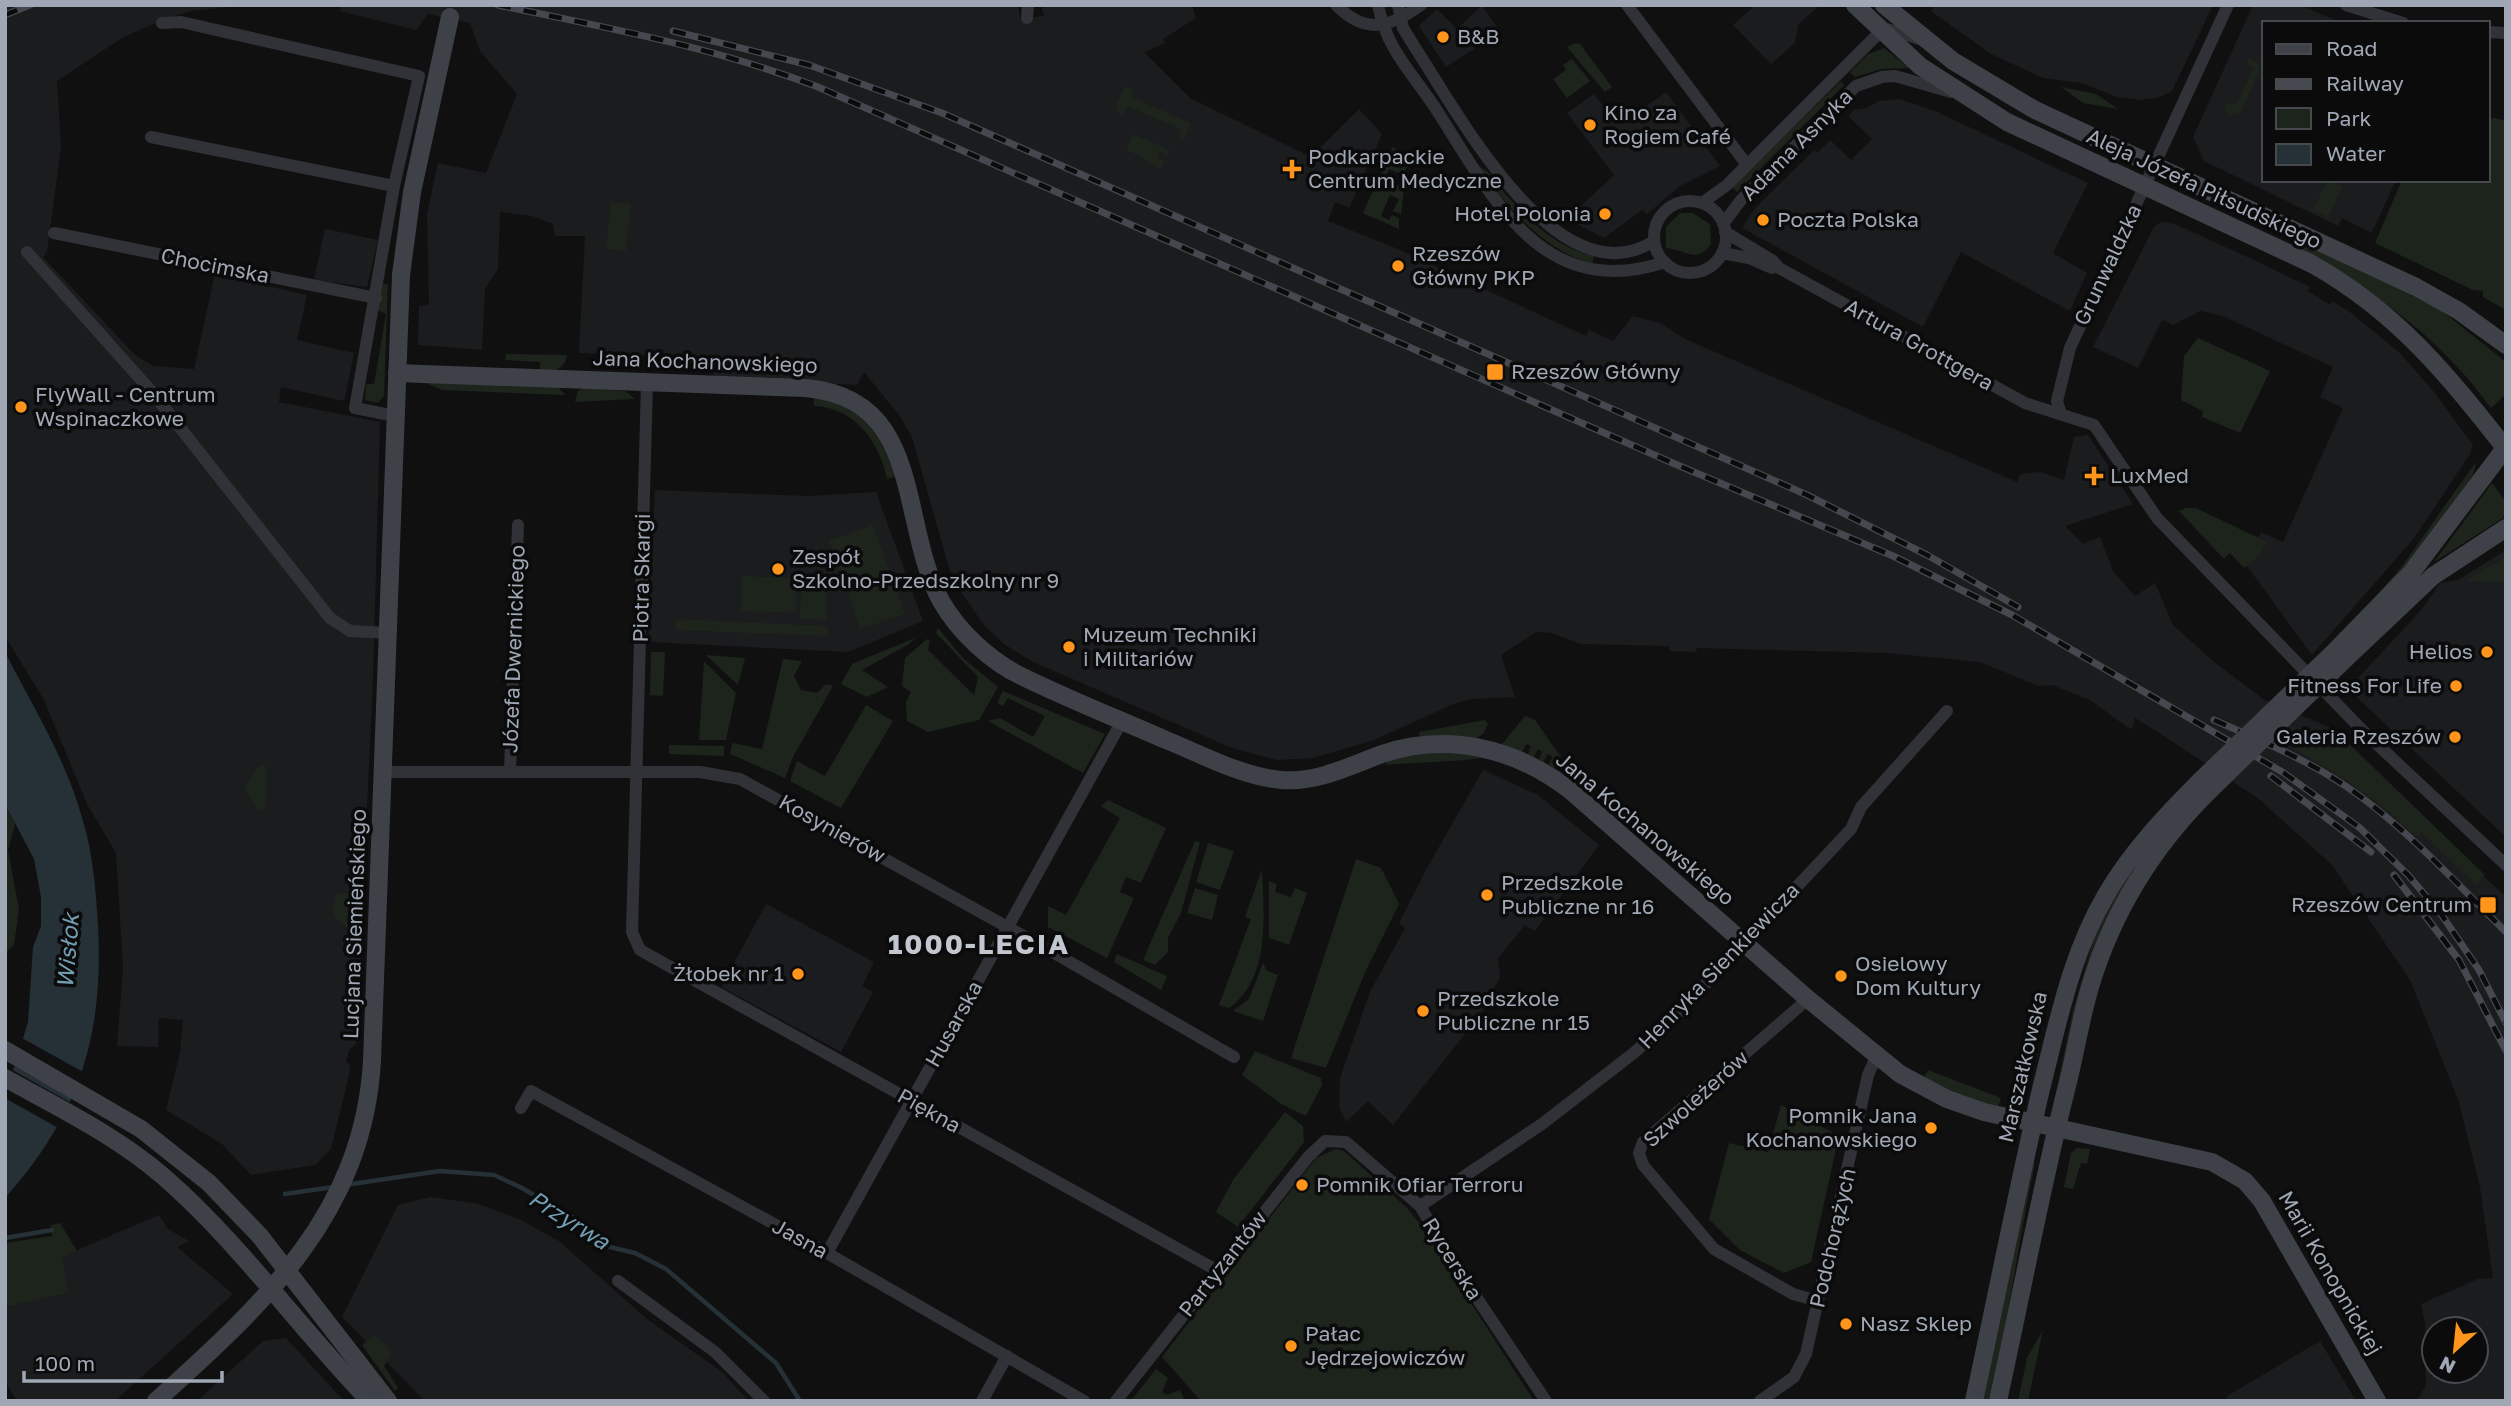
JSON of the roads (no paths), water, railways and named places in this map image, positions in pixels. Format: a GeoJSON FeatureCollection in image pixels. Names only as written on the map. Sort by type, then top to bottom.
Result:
{"type":"FeatureCollection","features":[{"type":"Feature","properties":{"kind":"main road","name":"Aleja Józefa Piłsudskiego"},"geometry":{"type":"LineString","coordinates":[[1855,5],[1920,66],[1961,95],[2019,128],[2312,264],[2377,305],[2438,364],[2506,448]]}},
{"type":"Feature","properties":{"kind":"main road","name":"Aleja Józefa Piłsudskiego"},"geometry":{"type":"LineString","coordinates":[[1884,5],[1927,42],[1977,77],[2035,110],[2416,287],[2459,311],[2506,345]]}},
{"type":"Feature","properties":{"kind":"main road","name":"Lucjana Siemieńskiego"},"geometry":{"type":"LineString","coordinates":[[156,1401],[272,1292],[287,1273],[322,1221],[348,1169],[362,1126],[371,1079],[404,237],[450,17]]}},
{"type":"Feature","properties":{"kind":"main road","name":"Jana Kochanowskiego"},"geometry":{"type":"LineString","coordinates":[[397,373],[828,390],[851,398],[881,425],[897,454],[930,571],[941,600],[958,624],[993,659],[1016,674],[1229,766],[1259,776],[1283,780],[1308,779],[1384,754],[1422,745],[1450,743],[1479,747],[1514,757],[1570,791],[1808,999],[1900,1074],[1947,1099],[1984,1112],[2032,1123]]}},
{"type":"Feature","properties":{"kind":"main road"},"geometry":{"type":"LineString","coordinates":[[2336,659],[2411,573],[2506,448]]}},
{"type":"Feature","properties":{"kind":"main road"},"geometry":{"type":"LineString","coordinates":[[1998,1401],[2035,1213],[2091,985],[2120,911],[2158,846],[2205,785],[2336,659],[2433,576],[2506,528]]}},
{"type":"Feature","properties":{"kind":"main road","name":"Marszałkowska"},"geometry":{"type":"LineString","coordinates":[[1974,1401],[2032,1123],[2068,979],[2095,915],[2116,878],[2142,843],[2205,785]]}},
{"type":"Feature","properties":{"kind":"main road"},"geometry":{"type":"LineString","coordinates":[[5,1050],[106,1107],[154,1139],[209,1183],[260,1236],[388,1401]]}},
{"type":"Feature","properties":{"kind":"main road"},"geometry":{"type":"LineString","coordinates":[[5,1078],[94,1129],[163,1177],[200,1211],[370,1401]]}},
{"type":"Feature","properties":{"kind":"main road","name":"Marii Konopnickiej"},"geometry":{"type":"LineString","coordinates":[[2032,1123],[2212,1162],[2245,1181],[2262,1201],[2378,1401]]}},
{"type":"Feature","properties":{"kind":"street"},"geometry":{"type":"LineString","coordinates":[[1336,5],[1364,25],[1382,25],[1400,19],[1421,5]]}},
{"type":"Feature","properties":{"kind":"street"},"geometry":{"type":"LineString","coordinates":[[1378,5],[1382,25],[1392,49],[1434,107],[1485,189],[1533,240],[1567,262],[1589,270],[1629,272],[1665,262]]}},
{"type":"Feature","properties":{"kind":"street"},"geometry":{"type":"LineString","coordinates":[[1398,5],[1400,19],[1408,36],[1491,164],[1536,214],[1579,244],[1602,251],[1630,253],[1654,241]]}},
{"type":"Feature","properties":{"kind":"street"},"geometry":{"type":"LineString","coordinates":[[1626,5],[1747,165]]}},
{"type":"Feature","properties":{"kind":"street","name":"Grunwaldzka"},"geometry":{"type":"LineString","coordinates":[[2061,414],[2057,401],[2064,365],[2153,164],[2228,5]]}},
{"type":"Feature","properties":{"kind":"street"},"geometry":{"type":"LineString","coordinates":[[2346,5],[2397,21]]}},
{"type":"Feature","properties":{"kind":"street"},"geometry":{"type":"LineString","coordinates":[[162,23],[181,22],[419,76],[394,186],[355,408],[395,416]]}},
{"type":"Feature","properties":{"kind":"street"},"geometry":{"type":"LineString","coordinates":[[1882,32],[1895,29],[1927,42]]}},
{"type":"Feature","properties":{"kind":"street","name":"Adama Asnyka"},"geometry":{"type":"LineString","coordinates":[[1702,203],[1747,165],[1882,32]]}},
{"type":"Feature","properties":{"kind":"street","name":"Adama Asnyka"},"geometry":{"type":"LineString","coordinates":[[1724,228],[1741,200],[1856,86],[1882,77],[1895,76],[1961,95]]}},
{"type":"Feature","properties":{"kind":"street"},"geometry":{"type":"LineString","coordinates":[[151,137],[394,186]]}},
{"type":"Feature","properties":{"kind":"street"},"geometry":{"type":"LineString","coordinates":[[1682,202],[1702,203],[1716,212],[1724,228],[1722,253],[1713,265],[1698,272],[1682,272],[1665,262],[1654,241],[1656,225],[1666,210],[1682,202]]}},
{"type":"Feature","properties":{"kind":"street","name":"Artura Grottgera"},"geometry":{"type":"LineString","coordinates":[[1724,228],[1779,268],[2025,403],[2094,425],[2157,518],[2313,681],[2506,865]]}},
{"type":"Feature","properties":{"kind":"street","name":"Chocimska"},"geometry":{"type":"LineString","coordinates":[[54,233],[376,298]]}},
{"type":"Feature","properties":{"kind":"street"},"geometry":{"type":"LineString","coordinates":[[27,252],[152,392],[330,618],[350,631],[387,633]]}},
{"type":"Feature","properties":{"kind":"street","name":"Artura Grottgera"},"geometry":{"type":"LineString","coordinates":[[1722,253],[1779,268]]}},
{"type":"Feature","properties":{"kind":"street","name":"Piotra Skargi"},"geometry":{"type":"LineString","coordinates":[[640,950],[632,932],[647,383]]}},
{"type":"Feature","properties":{"kind":"street","name":"Józefa Dwernickiego"},"geometry":{"type":"LineString","coordinates":[[510,772],[518,525]]}},
{"type":"Feature","properties":{"kind":"street","name":"Henryka Sienkiewicza"},"geometry":{"type":"LineString","coordinates":[[1420,1206],[1592,1087],[1681,1010],[1851,829],[1866,801],[1947,711]]}},
{"type":"Feature","properties":{"kind":"street","name":"Husarska"},"geometry":{"type":"LineString","coordinates":[[827,1253],[1122,721]]}},
{"type":"Feature","properties":{"kind":"street","name":"Kosynierów"},"geometry":{"type":"LineString","coordinates":[[383,772],[700,772],[740,779],[1009,927],[1234,1057]]}},
{"type":"Feature","properties":{"kind":"street","name":"Piękna"},"geometry":{"type":"LineString","coordinates":[[640,950],[1218,1271]]}},
{"type":"Feature","properties":{"kind":"street","name":"Szwoleżerów"},"geometry":{"type":"LineString","coordinates":[[1808,999],[1643,1142],[1639,1153],[1643,1165],[1714,1249],[1793,1294],[1818,1301]]}},
{"type":"Feature","properties":{"kind":"street","name":"Podchorążych"},"geometry":{"type":"LineString","coordinates":[[1760,1401],[1785,1385],[1802,1367],[1868,1074],[1876,1057]]}},
{"type":"Feature","properties":{"kind":"street","name":"Jasna"},"geometry":{"type":"LineString","coordinates":[[521,1108],[531,1091],[827,1253],[1084,1401]]}},
{"type":"Feature","properties":{"kind":"street","name":"Rycerska"},"geometry":{"type":"LineString","coordinates":[[1338,1139],[1355,1147],[1420,1206],[1456,1267],[1546,1401]]}},
{"type":"Feature","properties":{"kind":"street","name":"Partyzantów"},"geometry":{"type":"LineString","coordinates":[[1116,1401],[1308,1157],[1325,1141],[1338,1139]]}},
{"type":"Feature","properties":{"kind":"street"},"geometry":{"type":"LineString","coordinates":[[618,1281],[715,1352],[764,1401]]}},
{"type":"Feature","properties":{"kind":"street"},"geometry":{"type":"LineString","coordinates":[[982,1401],[1007,1356]]}},
{"type":"Feature","properties":{"kind":"water","name":"Wisłok"},"geometry":{"type":"Polygon","coordinates":[[[5,652],[59,756],[83,821],[95,886],[99,966],[91,1039],[82,1072],[52,1136],[5,1198],[5,1082],[14,1068],[28,1022],[33,947],[41,926],[41,897],[34,859],[5,804],[5,652]]]}},
{"type":"Feature","properties":{"kind":"waterway","name":"Przyrwa"},"geometry":{"type":"LineString","coordinates":[[345,1185],[440,1171],[494,1175],[520,1187],[571,1216],[610,1247],[635,1253],[666,1269],[776,1363],[800,1401]]}},
{"type":"Feature","properties":{"kind":"waterway","name":"Przyrwa"},"geometry":{"type":"LineString","coordinates":[[285,1194],[333,1187]]}},
{"type":"Feature","properties":{"kind":"waterway","name":"Przyrwa"},"geometry":{"type":"LineString","coordinates":[[5,1238],[52,1230]]}},
{"type":"Feature","properties":{"kind":"railway"},"geometry":{"type":"LineString","coordinates":[[5,15],[30,5]]}},
{"type":"Feature","properties":{"kind":"railway"},"geometry":{"type":"LineString","coordinates":[[498,5],[700,50],[818,87],[1675,464],[1893,556],[2012,615],[2284,773],[2360,828],[2408,875],[2441,914],[2479,970],[2506,1023]]}},
{"type":"Feature","properties":{"kind":"railway"},"geometry":{"type":"LineString","coordinates":[[673,31],[809,65],[942,113],[1807,495],[1927,555],[2018,607]]}},
{"type":"Feature","properties":{"kind":"railway"},"geometry":{"type":"LineString","coordinates":[[2214,720],[2306,762],[2357,794],[2415,842],[2506,932]]}},
{"type":"Feature","properties":{"kind":"railway"},"geometry":{"type":"LineString","coordinates":[[2271,776],[2371,852]]}},
{"type":"Feature","properties":{"kind":"railway"},"geometry":{"type":"LineString","coordinates":[[2394,875],[2459,960],[2506,1051]]}},
{"type":"Feature","properties":{"kind":"place","name":"B&B"},"geometry":{"type":"Point","coordinates":[1443,37]}},
{"type":"Feature","properties":{"kind":"place","name":"Kino za Rogiem Café"},"geometry":{"type":"Point","coordinates":[1590,125]}},
{"type":"Feature","properties":{"kind":"place","name":"Podkarpackie Centrum Medyczne"},"geometry":{"type":"Point","coordinates":[1292,169]}},
{"type":"Feature","properties":{"kind":"place","name":"Hotel Polonia"},"geometry":{"type":"Point","coordinates":[1605,214]}},
{"type":"Feature","properties":{"kind":"place","name":"Poczta Polska"},"geometry":{"type":"Point","coordinates":[1763,220]}},
{"type":"Feature","properties":{"kind":"place","name":"Rzeszów Główny PKP"},"geometry":{"type":"Point","coordinates":[1398,266]}},
{"type":"Feature","properties":{"kind":"place","name":"Rzeszów Główny"},"geometry":{"type":"Point","coordinates":[1495,372]}},
{"type":"Feature","properties":{"kind":"place","name":"FlyWall - Centrum Wspinaczkowe"},"geometry":{"type":"Point","coordinates":[21,407]}},
{"type":"Feature","properties":{"kind":"place","name":"LuxMed"},"geometry":{"type":"Point","coordinates":[2094,476]}},
{"type":"Feature","properties":{"kind":"place","name":"Zespół Szkolno-Przedszkolny nr 9"},"geometry":{"type":"Point","coordinates":[778,569]}},
{"type":"Feature","properties":{"kind":"place","name":"Muzeum Techniki i Militariów"},"geometry":{"type":"Point","coordinates":[1069,647]}},
{"type":"Feature","properties":{"kind":"place","name":"Helios"},"geometry":{"type":"Point","coordinates":[2487,652]}},
{"type":"Feature","properties":{"kind":"place","name":"Fitness For Life"},"geometry":{"type":"Point","coordinates":[2456,686]}},
{"type":"Feature","properties":{"kind":"place","name":"Galeria Rzeszów"},"geometry":{"type":"Point","coordinates":[2455,737]}},
{"type":"Feature","properties":{"kind":"place","name":"Przedszkole Publiczne nr 16"},"geometry":{"type":"Point","coordinates":[1487,895]}},
{"type":"Feature","properties":{"kind":"place","name":"Rzeszów Centrum"},"geometry":{"type":"Point","coordinates":[2488,905]}},
{"type":"Feature","properties":{"kind":"place","name":"Żłobek nr 1"},"geometry":{"type":"Point","coordinates":[798,974]}},
{"type":"Feature","properties":{"kind":"place","name":"Osielowy Dom Kultury"},"geometry":{"type":"Point","coordinates":[1841,976]}},
{"type":"Feature","properties":{"kind":"place","name":"Przedszkole Publiczne nr 15"},"geometry":{"type":"Point","coordinates":[1423,1011]}},
{"type":"Feature","properties":{"kind":"place","name":"Pomnik Jana Kochanowskiego"},"geometry":{"type":"Point","coordinates":[1931,1128]}},
{"type":"Feature","properties":{"kind":"place","name":"Pomnik Ofiar Terroru"},"geometry":{"type":"Point","coordinates":[1302,1185]}},
{"type":"Feature","properties":{"kind":"place","name":"Nasz Sklep"},"geometry":{"type":"Point","coordinates":[1846,1324]}},
{"type":"Feature","properties":{"kind":"place","name":"Pałac Jędrzejowiczów"},"geometry":{"type":"Point","coordinates":[1291,1346]}},
{"type":"Feature","properties":{"kind":"district","name":"1000-LECIA"},"geometry":{"type":"Point","coordinates":[979,944]}}]}
